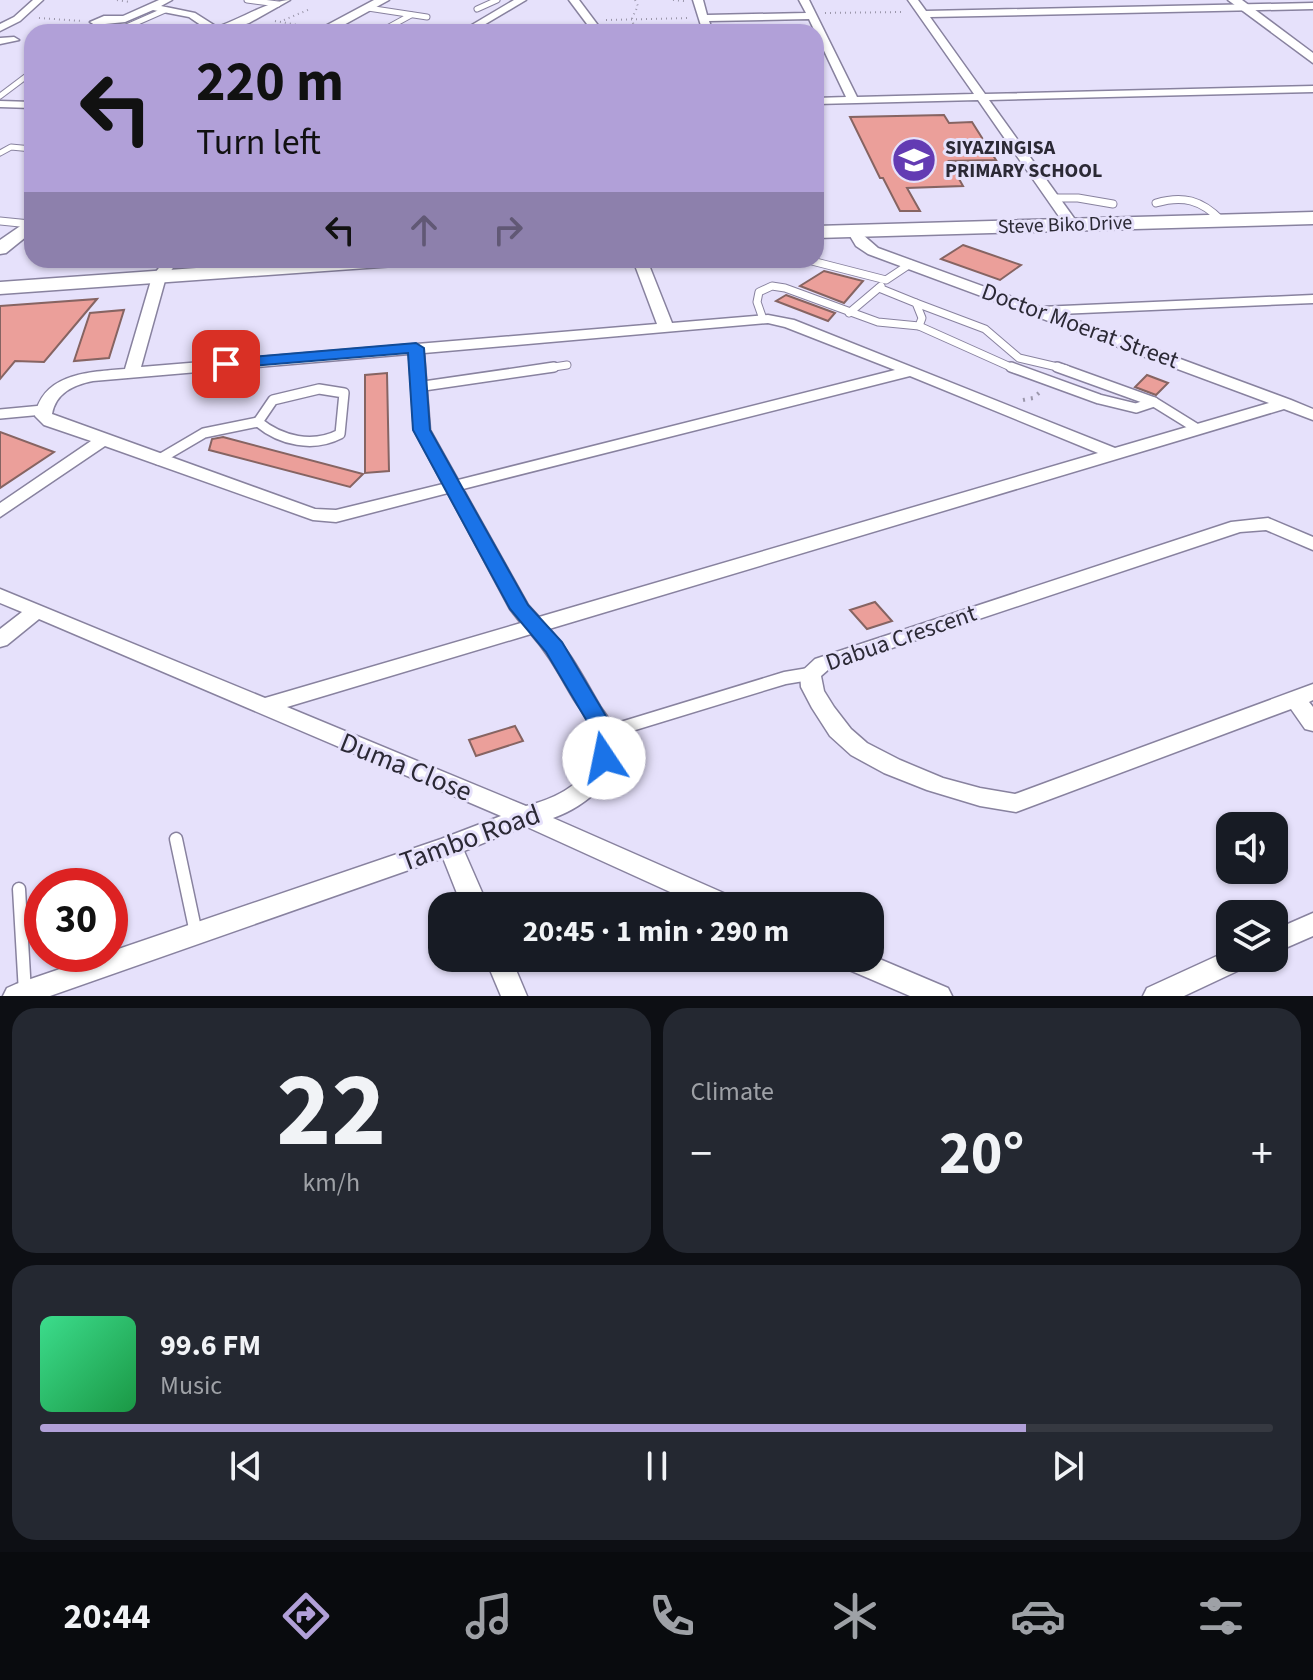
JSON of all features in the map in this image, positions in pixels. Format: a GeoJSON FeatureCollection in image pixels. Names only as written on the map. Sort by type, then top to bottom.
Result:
{"type":"FeatureCollection","features":[{"type":"Feature","properties":{"kind":"main road","name":"Steve Biko Drive"},"geometry":{"type":"LineString","coordinates":[[824,232],[1313,218]]}},
{"type":"Feature","properties":{"kind":"main road"},"geometry":{"type":"LineString","coordinates":[[0,288],[284,268]]}},
{"type":"Feature","properties":{"kind":"street"},"geometry":{"type":"LineString","coordinates":[[0,28],[17,19],[38,0]]}},
{"type":"Feature","properties":{"kind":"street"},"geometry":{"type":"LineString","coordinates":[[337,24],[383,0]]}},
{"type":"Feature","properties":{"kind":"street"},"geometry":{"type":"LineString","coordinates":[[478,24],[516,0]]}},
{"type":"Feature","properties":{"kind":"street"},"geometry":{"type":"LineString","coordinates":[[574,0],[589,24]]}},
{"type":"Feature","properties":{"kind":"street"},"geometry":{"type":"LineString","coordinates":[[698,0],[705,24]]}},
{"type":"Feature","properties":{"kind":"street"},"geometry":{"type":"LineString","coordinates":[[804,0],[815,24]]}},
{"type":"Feature","properties":{"kind":"street"},"geometry":{"type":"LineString","coordinates":[[913,0],[1072,225]]}},
{"type":"Feature","properties":{"kind":"street"},"geometry":{"type":"LineString","coordinates":[[1023,0],[1034,12]]}},
{"type":"Feature","properties":{"kind":"street"},"geometry":{"type":"LineString","coordinates":[[236,24],[282,2]]}},
{"type":"Feature","properties":{"kind":"street"},"geometry":{"type":"LineString","coordinates":[[922,13],[1239,4],[1313,6]]}},
{"type":"Feature","properties":{"kind":"street"},"geometry":{"type":"LineString","coordinates":[[1239,4],[1313,59]]}},
{"type":"Feature","properties":{"kind":"street"},"geometry":{"type":"LineString","coordinates":[[95,22],[125,19],[152,7],[166,5],[206,24]]}},
{"type":"Feature","properties":{"kind":"street"},"geometry":{"type":"LineString","coordinates":[[703,18],[811,15]]}},
{"type":"Feature","properties":{"kind":"street"},"geometry":{"type":"LineString","coordinates":[[0,41],[14,40]]}},
{"type":"Feature","properties":{"kind":"street"},"geometry":{"type":"LineString","coordinates":[[824,41],[853,100]]}},
{"type":"Feature","properties":{"kind":"street"},"geometry":{"type":"LineString","coordinates":[[824,101],[1313,89]]}},
{"type":"Feature","properties":{"kind":"street"},"geometry":{"type":"LineString","coordinates":[[0,104],[24,105]]}},
{"type":"Feature","properties":{"kind":"street"},"geometry":{"type":"LineString","coordinates":[[0,249],[24,230]]}},
{"type":"Feature","properties":{"kind":"street","name":"Doctor Moerat Street"},"geometry":{"type":"LineString","coordinates":[[854,231],[866,247],[1313,415]]}},
{"type":"Feature","properties":{"kind":"street"},"geometry":{"type":"LineString","coordinates":[[132,371],[159,277],[166,268]]}},
{"type":"Feature","properties":{"kind":"street"},"geometry":{"type":"LineString","coordinates":[[643,268],[666,327]]}},
{"type":"Feature","properties":{"kind":"street"},"geometry":{"type":"LineString","coordinates":[[1038,310],[1313,299]]}},
{"type":"Feature","properties":{"kind":"street"},"geometry":{"type":"LineString","coordinates":[[912,371],[349,515],[325,516],[102,441],[43,416],[51,394],[63,384],[93,376],[763,319],[789,323],[912,371],[1113,453]]}},
{"type":"Feature","properties":{"kind":"street"},"geometry":{"type":"LineString","coordinates":[[416,348],[422,430],[520,609],[554,647],[605,733]]}},
{"type":"Feature","properties":{"kind":"street"},"geometry":{"type":"LineString","coordinates":[[261,707],[1285,403]]}},
{"type":"Feature","properties":{"kind":"street"},"geometry":{"type":"LineString","coordinates":[[0,511],[102,441]]}},
{"type":"Feature","properties":{"kind":"street","name":"Dabua Crescent"},"geometry":{"type":"LineString","coordinates":[[1304,696],[1033,799],[997,803],[902,770],[857,748],[841,734],[825,712],[811,688],[811,673],[822,664],[1238,526],[1268,524],[1313,544]]}},
{"type":"Feature","properties":{"kind":"street","name":"Duma Close"},"geometry":{"type":"LineString","coordinates":[[0,595],[525,816],[695,892]]}},
{"type":"Feature","properties":{"kind":"street"},"geometry":{"type":"LineString","coordinates":[[0,640],[36,611]]}},
{"type":"Feature","properties":{"kind":"street"},"geometry":{"type":"LineString","coordinates":[[1304,696],[1313,723]]}},
{"type":"Feature","properties":{"kind":"street","name":"Tambo Road"},"geometry":{"type":"LineString","coordinates":[[20,994],[552,809],[576,798],[600,771],[605,733]]}},
{"type":"Feature","properties":{"kind":"street"},"geometry":{"type":"LineString","coordinates":[[450,846],[469,892]]}},
{"type":"Feature","properties":{"kind":"street"},"geometry":{"type":"LineString","coordinates":[[1288,936],[1313,924]]}},
{"type":"Feature","properties":{"kind":"street"},"geometry":{"type":"LineString","coordinates":[[1156,996],[1216,969]]}},
{"type":"Feature","properties":{"kind":"street"},"geometry":{"type":"LineString","coordinates":[[504,972],[514,996]]}},
{"type":"Feature","properties":{"kind":"street"},"geometry":{"type":"LineString","coordinates":[[882,972],[939,996]]}},
{"type":"Feature","properties":{"kind":"lane"},"geometry":{"type":"LineString","coordinates":[[247,0],[282,2]]}},
{"type":"Feature","properties":{"kind":"lane"},"geometry":{"type":"LineString","coordinates":[[477,9],[497,0]]}},
{"type":"Feature","properties":{"kind":"lane"},"geometry":{"type":"LineString","coordinates":[[130,24],[166,5]]}},
{"type":"Feature","properties":{"kind":"lane"},"geometry":{"type":"LineString","coordinates":[[368,8],[427,17]]}},
{"type":"Feature","properties":{"kind":"lane"},"geometry":{"type":"LineString","coordinates":[[395,24],[411,15]]}},
{"type":"Feature","properties":{"kind":"lane"},"geometry":{"type":"LineString","coordinates":[[0,96],[24,78]]}},
{"type":"Feature","properties":{"kind":"lane"},"geometry":{"type":"LineString","coordinates":[[0,147],[24,148]]}},
{"type":"Feature","properties":{"kind":"lane"},"geometry":{"type":"LineString","coordinates":[[0,153],[11,147]]}},
{"type":"Feature","properties":{"kind":"lane"},"geometry":{"type":"LineString","coordinates":[[1053,198],[1078,198],[1113,204]]}},
{"type":"Feature","properties":{"kind":"lane"},"geometry":{"type":"LineString","coordinates":[[1156,203],[1175,198],[1196,199],[1221,220]]}},
{"type":"Feature","properties":{"kind":"lane"},"geometry":{"type":"LineString","coordinates":[[0,221],[24,223]]}},
{"type":"Feature","properties":{"kind":"lane"},"geometry":{"type":"LineString","coordinates":[[824,264],[886,280]]}},
{"type":"Feature","properties":{"kind":"lane"},"geometry":{"type":"LineString","coordinates":[[849,313],[886,280],[910,264]]}},
{"type":"Feature","properties":{"kind":"lane"},"geometry":{"type":"LineString","coordinates":[[763,319],[757,296],[763,289],[772,286],[785,288],[878,322],[919,326],[1020,371],[1127,407],[1142,408],[1154,402]]}},
{"type":"Feature","properties":{"kind":"lane"},"geometry":{"type":"LineString","coordinates":[[879,288],[985,329],[1019,358],[1075,371],[1154,402],[1196,428]]}},
{"type":"Feature","properties":{"kind":"lane"},"geometry":{"type":"LineString","coordinates":[[916,303],[922,318],[919,326]]}},
{"type":"Feature","properties":{"kind":"lane"},"geometry":{"type":"LineString","coordinates":[[1019,358],[1020,371]]}},
{"type":"Feature","properties":{"kind":"lane"},"geometry":{"type":"LineString","coordinates":[[417,387],[567,365]]}},
{"type":"Feature","properties":{"kind":"lane"},"geometry":{"type":"LineString","coordinates":[[158,460],[204,433],[258,422],[275,432],[311,442],[336,437],[340,434],[344,393],[329,390],[280,397],[269,404],[258,422]]}},
{"type":"Feature","properties":{"kind":"lane"},"geometry":{"type":"LineString","coordinates":[[0,414],[43,410]]}},
{"type":"Feature","properties":{"kind":"lane"},"geometry":{"type":"LineString","coordinates":[[605,733],[785,678],[811,673]]}},
{"type":"Feature","properties":{"kind":"lane"},"geometry":{"type":"LineString","coordinates":[[176,839],[196,933]]}},
{"type":"Feature","properties":{"kind":"lane","name":"Tambo Road"},"geometry":{"type":"LineString","coordinates":[[19,889],[20,994]]}},
{"type":"Feature","properties":{"kind":"path"},"geometry":{"type":"LineString","coordinates":[[634,24],[637,10],[635,0]]}},
{"type":"Feature","properties":{"kind":"path"},"geometry":{"type":"LineString","coordinates":[[282,22],[310,9]]}},
{"type":"Feature","properties":{"kind":"path"},"geometry":{"type":"LineString","coordinates":[[811,15],[922,13]]}},
{"type":"Feature","properties":{"kind":"path"},"geometry":{"type":"LineString","coordinates":[[253,17],[291,24]]}},
{"type":"Feature","properties":{"kind":"path"},"geometry":{"type":"LineString","coordinates":[[610,24],[633,19],[703,18]]}},
{"type":"Feature","properties":{"kind":"path"},"geometry":{"type":"LineString","coordinates":[[17,19],[95,22]]}},
{"type":"Feature","properties":{"kind":"building"},"geometry":{"type":"Polygon","coordinates":[[[944,115],[949,123],[972,122],[996,160],[949,161],[963,186],[907,188],[920,211],[900,211],[850,117],[944,115]]]}},
{"type":"Feature","properties":{"kind":"building"},"geometry":{"type":"Polygon","coordinates":[[[963,245],[1021,265],[1000,280],[941,259],[963,245]]]}},
{"type":"Feature","properties":{"kind":"building"},"geometry":{"type":"Polygon","coordinates":[[[824,271],[863,281],[844,303],[800,286],[824,271]]]}},
{"type":"Feature","properties":{"kind":"building"},"geometry":{"type":"Polygon","coordinates":[[[786,295],[835,313],[828,321],[776,301],[786,295]]]}},
{"type":"Feature","properties":{"kind":"building"},"geometry":{"type":"Polygon","coordinates":[[[97,299],[44,362],[15,361],[0,379],[0,306],[97,299]]]}},
{"type":"Feature","properties":{"kind":"building"},"geometry":{"type":"Polygon","coordinates":[[[124,310],[109,358],[74,361],[90,313],[124,310]]]}},
{"type":"Feature","properties":{"kind":"building"},"geometry":{"type":"Polygon","coordinates":[[[387,373],[389,471],[365,473],[365,375],[387,373]]]}},
{"type":"Feature","properties":{"kind":"building"},"geometry":{"type":"Polygon","coordinates":[[[1147,375],[1168,383],[1156,395],[1135,387],[1147,375]]]}},
{"type":"Feature","properties":{"kind":"building"},"geometry":{"type":"Polygon","coordinates":[[[0,432],[54,452],[0,488],[0,432]]]}},
{"type":"Feature","properties":{"kind":"building"},"geometry":{"type":"Polygon","coordinates":[[[223,437],[363,474],[350,487],[209,450],[212,439],[223,437]]]}},
{"type":"Feature","properties":{"kind":"building"},"geometry":{"type":"Polygon","coordinates":[[[875,602],[892,621],[867,629],[850,610],[875,602]]]}},
{"type":"Feature","properties":{"kind":"building"},"geometry":{"type":"Polygon","coordinates":[[[515,726],[523,741],[476,756],[469,740],[515,726]]]}},
{"type":"Feature","properties":{"kind":"place","name":"SIYAZINGISA PRIMARY SCHOOL"},"geometry":{"type":"Point","coordinates":[914,160]}},
{"type":"Feature","properties":{"kind":"route"},"geometry":{"type":"LineString","coordinates":[[226,364],[416,348],[422,430],[520,609],[554,647],[605,733],[604,758]]}}]}
